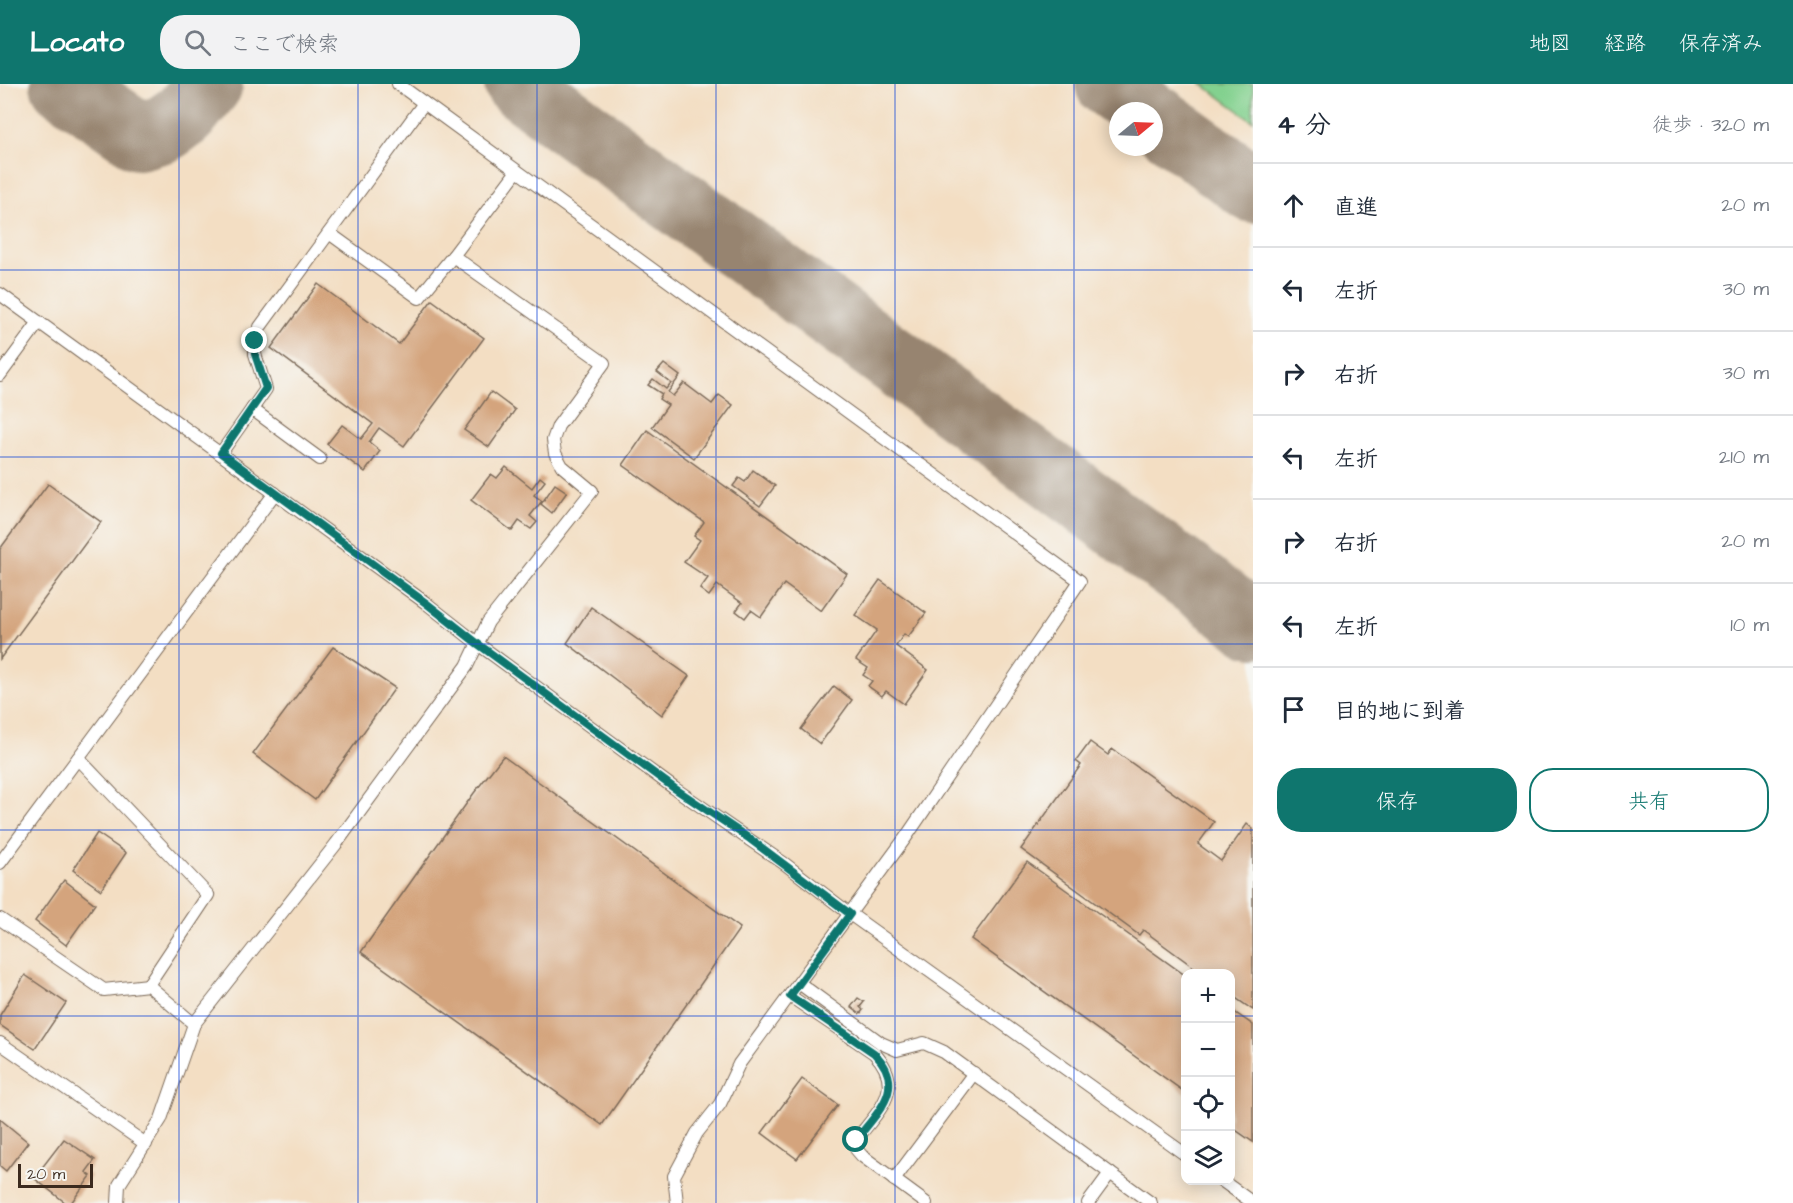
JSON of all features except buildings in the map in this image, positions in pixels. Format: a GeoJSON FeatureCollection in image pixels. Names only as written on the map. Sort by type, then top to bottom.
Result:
{"type":"FeatureCollection","features":[{"type":"Feature","properties":{"kind":"lane"},"geometry":{"type":"LineString","coordinates":[[398,84],[1080,581],[939,788],[740,1064],[720,1104],[697,1133],[674,1176],[677,1203]]}},
{"type":"Feature","properties":{"kind":"lane"},"geometry":{"type":"LineString","coordinates":[[221,453],[266,388],[255,354],[255,341],[260,327],[424,104]]}},
{"type":"Feature","properties":{"kind":"lane"},"geometry":{"type":"LineString","coordinates":[[329,233],[419,298],[517,171]]}},
{"type":"Feature","properties":{"kind":"lane"},"geometry":{"type":"LineString","coordinates":[[118,1203],[119,1185],[161,1119],[194,1024],[336,844],[468,666],[488,622],[592,491],[561,466],[555,453],[553,440],[558,426],[604,363],[453,256]]}},
{"type":"Feature","properties":{"kind":"lane"},"geometry":{"type":"LineString","coordinates":[[0,294],[275,492],[674,788],[759,845],[850,914],[1181,1152]]}},
{"type":"Feature","properties":{"kind":"lane"},"geometry":{"type":"LineString","coordinates":[[0,375],[39,322]]}},
{"type":"Feature","properties":{"kind":"lane"},"geometry":{"type":"LineString","coordinates":[[252,409],[320,459]]}},
{"type":"Feature","properties":{"kind":"lane"},"geometry":{"type":"LineString","coordinates":[[0,863],[275,492]]}},
{"type":"Feature","properties":{"kind":"lane"},"geometry":{"type":"LineString","coordinates":[[78,758],[208,896],[148,986]]}},
{"type":"Feature","properties":{"kind":"lane"},"geometry":{"type":"LineString","coordinates":[[0,919],[105,990],[148,986],[194,1024]]}},
{"type":"Feature","properties":{"kind":"lane"},"geometry":{"type":"LineString","coordinates":[[799,983],[881,1043],[897,1050],[924,1044],[944,1052],[1151,1203]]}},
{"type":"Feature","properties":{"kind":"lane"},"geometry":{"type":"LineString","coordinates":[[790,996],[881,1060],[890,1084],[888,1096],[856,1140],[856,1149],[862,1156],[926,1203]]}},
{"type":"Feature","properties":{"kind":"lane"},"geometry":{"type":"LineString","coordinates":[[0,1043],[146,1144]]}},
{"type":"Feature","properties":{"kind":"lane"},"geometry":{"type":"LineString","coordinates":[[894,1180],[974,1074]]}},
{"type":"Feature","properties":{"kind":"lane"},"geometry":{"type":"LineString","coordinates":[[1088,1203],[1110,1173]]}},
{"type":"Feature","properties":{"kind":"lane"},"geometry":{"type":"LineString","coordinates":[[1228,1185],[1252,1203]]}},
{"type":"Feature","properties":{"kind":"green space"},"geometry":{"type":"Polygon","coordinates":[[[1202,84],[1253,84],[1253,121],[1202,84]]]}},
{"type":"Feature","properties":{"kind":"taxiway"},"geometry":{"type":"LineString","coordinates":[[64,84],[139,136],[164,129],[184,115],[209,84]]}},
{"type":"Feature","properties":{"kind":"taxiway"},"geometry":{"type":"LineString","coordinates":[[518,84],[1253,624]]}},
{"type":"Feature","properties":{"kind":"taxiway"},"geometry":{"type":"LineString","coordinates":[[1109,84],[1134,102]]}},
{"type":"Feature","properties":{"kind":"taxiway"},"geometry":{"type":"LineString","coordinates":[[1163,124],[1253,189]]}},
{"type":"Feature","properties":{"kind":"route"},"geometry":{"type":"LineString","coordinates":[[255,341],[255,354],[266,388],[221,453],[674,788],[785,864],[850,914],[790,996],[874,1053],[887,1071],[890,1084],[888,1096],[856,1140]]}}]}
